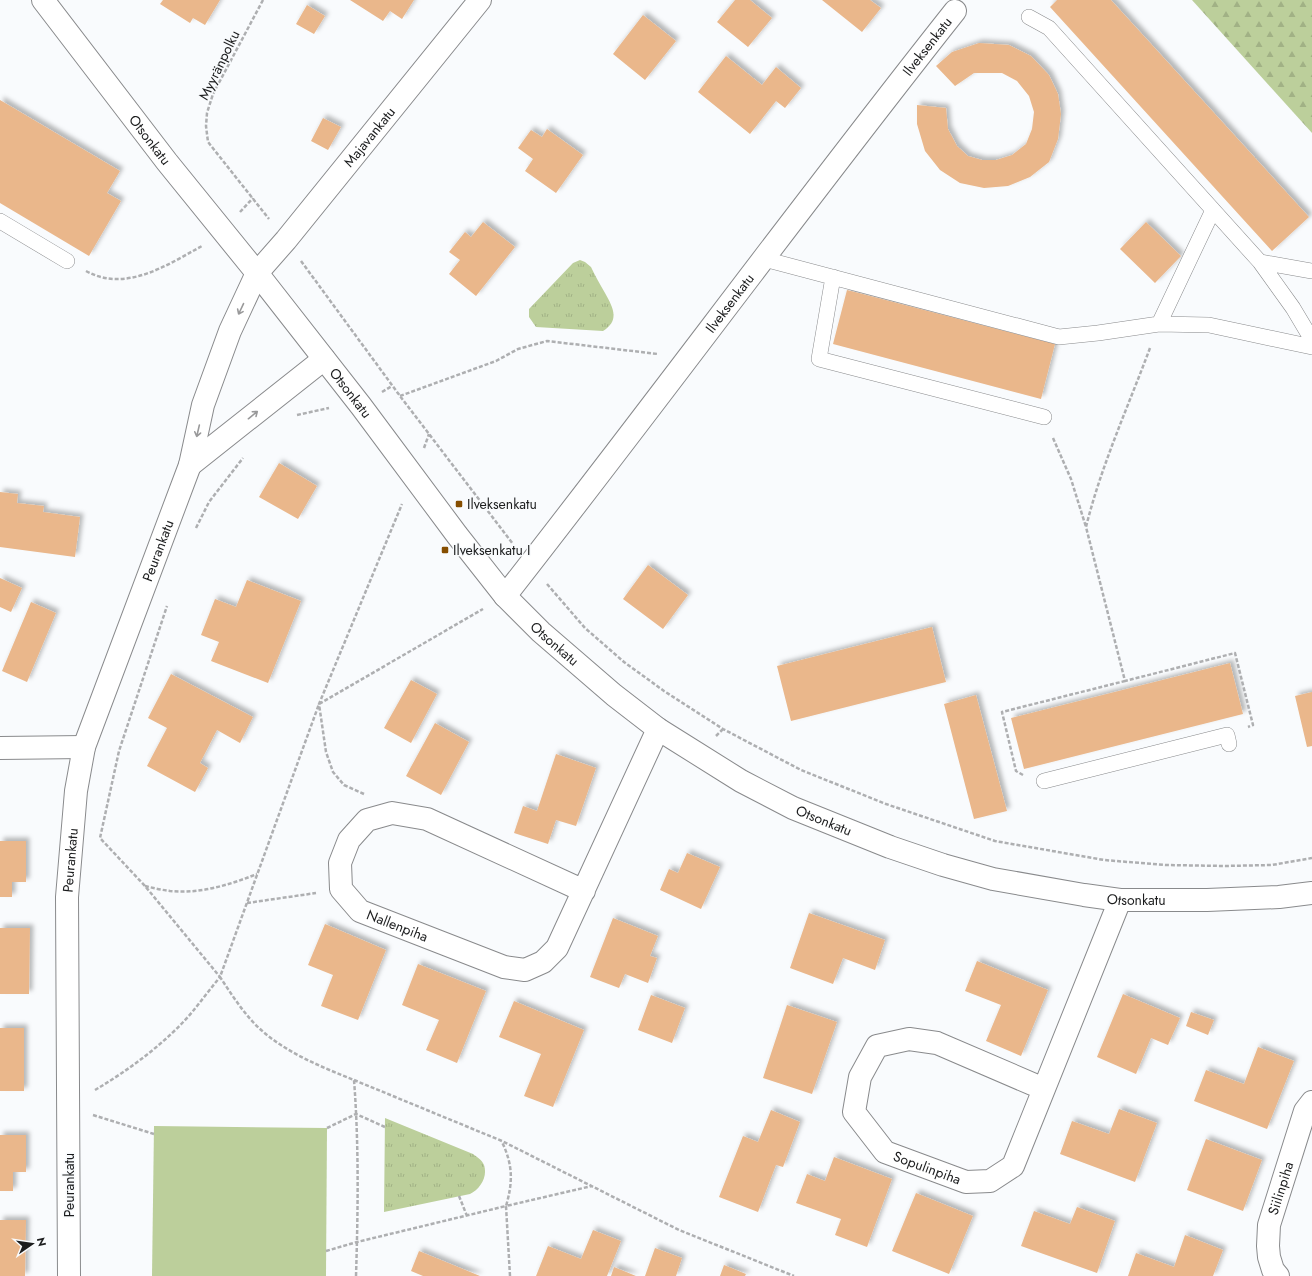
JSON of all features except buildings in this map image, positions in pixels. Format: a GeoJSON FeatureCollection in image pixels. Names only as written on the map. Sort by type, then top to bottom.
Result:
{"type":"FeatureCollection","features":[{"type":"Feature","properties":{"kind":"street","name":"Otsonkatu"},"geometry":{"type":"LineString","coordinates":[[43,0],[157,150],[324,358],[457,535],[505,596],[541,632],[614,695],[658,729],[741,781],[787,805],[890,847],[943,865],[993,879],[1120,900],[1207,900],[1279,897],[1312,893]]}},
{"type":"Feature","properties":{"kind":"street","name":"Majavankatu"},"geometry":{"type":"LineString","coordinates":[[257,273],[286,240],[480,0]]}},
{"type":"Feature","properties":{"kind":"street","name":"Ilveksenkatu"},"geometry":{"type":"LineString","coordinates":[[505,596],[874,114],[955,11]]}},
{"type":"Feature","properties":{"kind":"street","name":"Peurankatu"},"geometry":{"type":"LineString","coordinates":[[69,1276],[67,897],[76,791],[84,747],[190,465],[203,405],[230,331],[257,273]]}},
{"type":"Feature","properties":{"kind":"street"},"geometry":{"type":"LineString","coordinates":[[190,465],[324,358]]}},
{"type":"Feature","properties":{"kind":"street","name":"Nallenpiha"},"geometry":{"type":"LineString","coordinates":[[341,889],[360,911],[504,967],[525,970],[543,962],[557,948],[658,729]]}},
{"type":"Feature","properties":{"kind":"street"},"geometry":{"type":"LineString","coordinates":[[0,748],[84,747]]}},
{"type":"Feature","properties":{"kind":"street"},"geometry":{"type":"LineString","coordinates":[[341,889],[340,863],[349,840],[367,820],[392,813],[427,819],[584,892]]}},
{"type":"Feature","properties":{"kind":"street","name":"Sopulinpiha"},"geometry":{"type":"LineString","coordinates":[[1044,1089],[937,1043],[909,1039],[877,1046],[860,1077],[854,1112],[884,1152],[966,1182],[990,1181],[1013,1166],[1044,1089],[1120,900]]}},
{"type":"Feature","properties":{"kind":"street","name":"Siilinpiha"},"geometry":{"type":"LineString","coordinates":[[1278,1276],[1273,1270],[1269,1257],[1269,1225],[1305,1111],[1312,1102]]}},
{"type":"Feature","properties":{"kind":"lane"},"geometry":{"type":"LineString","coordinates":[[1029,17],[1049,28],[1260,262],[1293,308],[1312,340]]}},
{"type":"Feature","properties":{"kind":"lane"},"geometry":{"type":"LineString","coordinates":[[1160,324],[1213,210]]}},
{"type":"Feature","properties":{"kind":"lane"},"geometry":{"type":"LineString","coordinates":[[0,221],[68,262]]}},
{"type":"Feature","properties":{"kind":"lane"},"geometry":{"type":"LineString","coordinates":[[764,259],[1059,337],[1160,324],[1209,325],[1312,346]]}},
{"type":"Feature","properties":{"kind":"lane"},"geometry":{"type":"LineString","coordinates":[[1260,262],[1312,271]]}},
{"type":"Feature","properties":{"kind":"lane"},"geometry":{"type":"LineString","coordinates":[[833,277],[819,359],[1044,417]]}},
{"type":"Feature","properties":{"kind":"lane"},"geometry":{"type":"LineString","coordinates":[[1044,781],[1228,739]]}},
{"type":"Feature","properties":{"kind":"path","name":"Myyränpolku"},"geometry":{"type":"LineString","coordinates":[[253,198],[208,142],[206,126],[207,113],[213,94],[263,0]]}},
{"type":"Feature","properties":{"kind":"path"},"geometry":{"type":"LineString","coordinates":[[68,262],[91,274],[103,278],[115,280],[142,276],[160,269],[204,245],[221,231],[253,198],[286,240],[400,396],[529,565],[586,628],[624,662],[664,691],[723,729],[801,770],[886,804],[995,841],[1104,860],[1165,865],[1225,866],[1272,865],[1312,858]]}},
{"type":"Feature","properties":{"kind":"path"},"geometry":{"type":"LineString","coordinates":[[1086,527],[1103,472],[1160,324]]}},
{"type":"Feature","properties":{"kind":"path"},"geometry":{"type":"LineString","coordinates":[[400,396],[496,361],[518,349],[547,340],[689,357]]}},
{"type":"Feature","properties":{"kind":"path"},"geometry":{"type":"LineString","coordinates":[[294,417],[300,414],[326,408],[361,406]]}},
{"type":"Feature","properties":{"kind":"path"},"geometry":{"type":"LineString","coordinates":[[1044,417],[1071,479],[1086,527],[1125,681]]}},
{"type":"Feature","properties":{"kind":"path"},"geometry":{"type":"LineString","coordinates":[[193,534],[209,502],[247,454]]}},
{"type":"Feature","properties":{"kind":"path"},"geometry":{"type":"LineString","coordinates":[[392,813],[379,801],[344,785],[338,779],[329,762],[326,752],[319,704],[414,476]]}},
{"type":"Feature","properties":{"kind":"path"},"geometry":{"type":"LineString","coordinates":[[68,1106],[116,1078],[173,1032],[192,1012],[220,977],[145,886],[100,838],[119,751],[168,602]]}},
{"type":"Feature","properties":{"kind":"path"},"geometry":{"type":"LineString","coordinates":[[1044,781],[1027,778],[1016,771],[1002,712],[1235,653],[1253,725],[1228,739]]}},
{"type":"Feature","properties":{"kind":"path"},"geometry":{"type":"LineString","coordinates":[[145,886],[168,891],[183,892],[203,890],[227,885],[257,874]]}},
{"type":"Feature","properties":{"kind":"path"},"geometry":{"type":"LineString","coordinates":[[247,903],[341,889]]}},
{"type":"Feature","properties":{"kind":"path"},"geometry":{"type":"LineString","coordinates":[[354,1080],[502,1142],[679,1230],[794,1276]]}},
{"type":"Feature","properties":{"kind":"path"},"geometry":{"type":"LineString","coordinates":[[68,1106],[154,1134]]}},
{"type":"Feature","properties":{"kind":"path"},"geometry":{"type":"LineString","coordinates":[[327,1128],[356,1114],[385,1127]]}},
{"type":"Feature","properties":{"kind":"path"},"geometry":{"type":"LineString","coordinates":[[502,1142],[507,1153],[512,1182],[506,1206],[510,1276]]}},
{"type":"Feature","properties":{"kind":"path"},"geometry":{"type":"LineString","coordinates":[[326,1251],[592,1186]]}},
{"type":"Feature","properties":{"kind":"path"},"geometry":{"type":"LineString","coordinates":[[459,1196],[467,1216]]}},
{"type":"Feature","properties":{"kind":"green space"},"geometry":{"type":"Polygon","coordinates":[[[1192,0],[1312,0],[1312,133],[1192,0]]]}},
{"type":"Feature","properties":{"kind":"green space"},"geometry":{"type":"Polygon","coordinates":[[[580,260],[591,267],[608,298],[613,313],[612,322],[609,327],[603,331],[536,327],[529,317],[529,309],[573,263],[580,260]]]}},
{"type":"Feature","properties":{"kind":"green space"},"geometry":{"type":"Polygon","coordinates":[[[385,1118],[473,1154],[481,1160],[485,1169],[484,1178],[480,1186],[470,1194],[384,1212],[385,1118]]]}},
{"type":"Feature","properties":{"kind":"green space"},"geometry":{"type":"Polygon","coordinates":[[[154,1126],[327,1128],[326,1276],[152,1276],[154,1126]]]}},
{"type":"Feature","properties":{"kind":"place","name":"Ilveksenkatu"},"geometry":{"type":"Point","coordinates":[459,504]}},
{"type":"Feature","properties":{"kind":"place","name":"Ilveksenkatu I"},"geometry":{"type":"Point","coordinates":[445,550]}}]}
